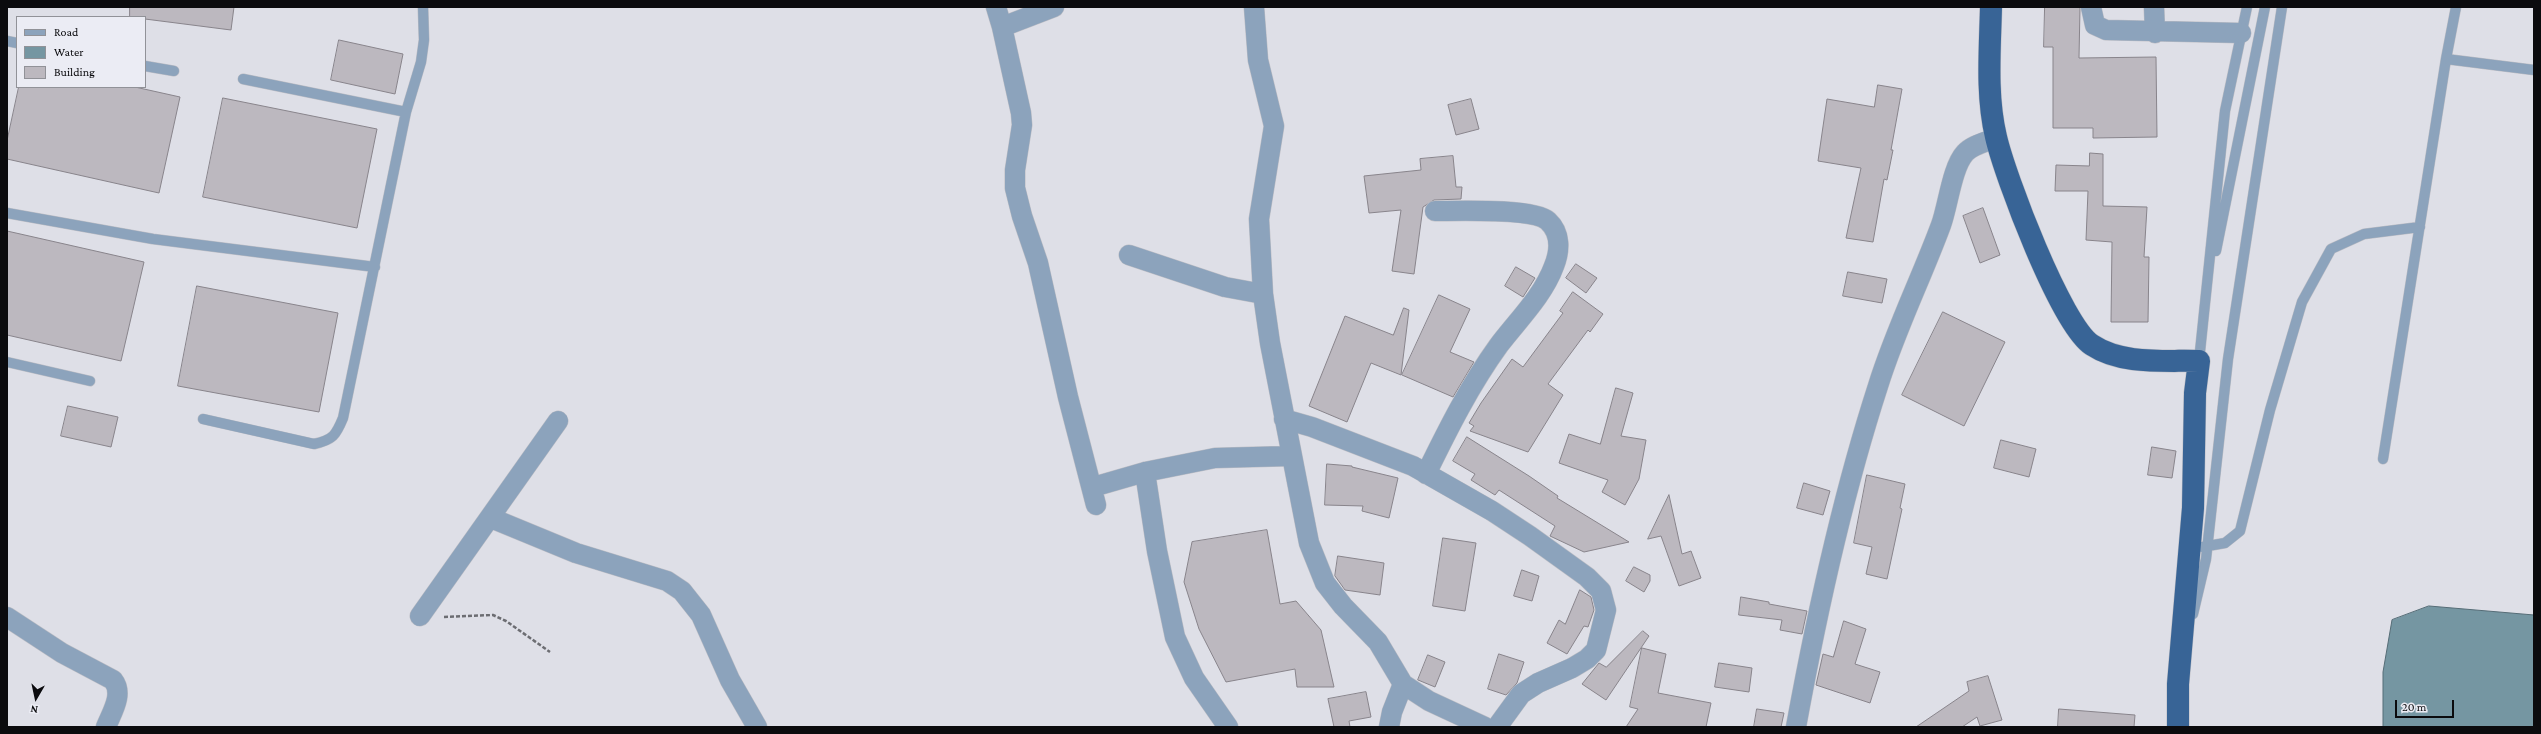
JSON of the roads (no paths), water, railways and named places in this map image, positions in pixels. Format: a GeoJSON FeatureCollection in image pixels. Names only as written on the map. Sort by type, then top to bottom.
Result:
{"type":"FeatureCollection","features":[{"type":"Feature","properties":{"kind":"highway"},"geometry":{"type":"LineString","coordinates":[[1991,7],[1990,94],[1996,138],[2046,270],[2060,302],[2078,332],[2091,345],[2107,352],[2138,360],[2199,361],[2195,393],[2198,546],[2178,684],[2178,727]]}},
{"type":"Feature","properties":{"kind":"street"},"geometry":{"type":"LineString","coordinates":[[996,7],[1021,113],[1022,125],[1015,170],[1015,188],[1022,216],[1038,263],[1068,398],[1095,496],[1145,472],[1215,458],[1292,456]]}},
{"type":"Feature","properties":{"kind":"street"},"geometry":{"type":"LineString","coordinates":[[1002,28],[1054,7]]}},
{"type":"Feature","properties":{"kind":"street"},"geometry":{"type":"LineString","coordinates":[[1254,7],[1258,60],[1274,126],[1259,219],[1264,294],[1270,343],[1284,420],[1309,543],[1323,578],[1343,606],[1378,642],[1403,684],[1428,701],[1486,726],[1521,694],[1538,683],[1572,668],[1587,659],[1596,650],[1606,610],[1601,591],[1587,577],[1492,511],[1413,466],[1312,427],[1284,420]]}},
{"type":"Feature","properties":{"kind":"street"},"geometry":{"type":"LineString","coordinates":[[2091,7],[2096,25],[2106,30],[2155,33],[2241,33]]}},
{"type":"Feature","properties":{"kind":"street"},"geometry":{"type":"LineString","coordinates":[[2154,7],[2155,33]]}},
{"type":"Feature","properties":{"kind":"street"},"geometry":{"type":"LineString","coordinates":[[1796,727],[1814,631],[1840,518],[1878,385],[1899,325],[1941,225],[1958,164],[1965,153],[1974,147],[1996,138]]}},
{"type":"Feature","properties":{"kind":"street"},"geometry":{"type":"LineString","coordinates":[[1426,474],[1468,391],[1546,285],[1558,253],[1556,233],[1542,217],[1498,211],[1435,211]]}},
{"type":"Feature","properties":{"kind":"street"},"geometry":{"type":"LineString","coordinates":[[1129,255],[1225,287],[1264,294]]}},
{"type":"Feature","properties":{"kind":"street"},"geometry":{"type":"LineString","coordinates":[[420,616],[491,518],[558,421]]}},
{"type":"Feature","properties":{"kind":"street"},"geometry":{"type":"LineString","coordinates":[[1145,472],[1157,551],[1175,637],[1194,678],[1228,727]]}},
{"type":"Feature","properties":{"kind":"street"},"geometry":{"type":"LineString","coordinates":[[491,518],[576,553],[667,581],[682,591],[701,614],[730,680],[758,727]]}},
{"type":"Feature","properties":{"kind":"street"},"geometry":{"type":"LineString","coordinates":[[7,617],[62,653],[113,680],[118,687],[118,695],[106,727]]}},
{"type":"Feature","properties":{"kind":"street"},"geometry":{"type":"LineString","coordinates":[[1389,727],[1392,712],[1403,684]]}},
{"type":"Feature","properties":{"kind":"lane"},"geometry":{"type":"LineString","coordinates":[[203,419],[314,444],[329,441],[338,430],[343,418],[406,112],[422,55],[424,40],[423,7]]}},
{"type":"Feature","properties":{"kind":"lane"},"geometry":{"type":"LineString","coordinates":[[2199,361],[2226,111],[2247,7]]}},
{"type":"Feature","properties":{"kind":"lane"},"geometry":{"type":"LineString","coordinates":[[2205,296],[2223,218],[2265,7]]}},
{"type":"Feature","properties":{"kind":"lane"},"geometry":{"type":"LineString","coordinates":[[2282,7],[2198,546],[2225,543],[2240,530],[2270,410],[2302,302],[2331,249],[2364,234],[2420,227]]}},
{"type":"Feature","properties":{"kind":"lane"},"geometry":{"type":"LineString","coordinates":[[2383,459],[2446,59],[2456,7]]}},
{"type":"Feature","properties":{"kind":"lane"},"geometry":{"type":"LineString","coordinates":[[2446,59],[2534,70]]}},
{"type":"Feature","properties":{"kind":"lane"},"geometry":{"type":"LineString","coordinates":[[146,66],[174,71]]}},
{"type":"Feature","properties":{"kind":"lane"},"geometry":{"type":"LineString","coordinates":[[243,79],[406,112]]}},
{"type":"Feature","properties":{"kind":"lane"},"geometry":{"type":"LineString","coordinates":[[7,213],[153,239],[375,267]]}},
{"type":"Feature","properties":{"kind":"lane"},"geometry":{"type":"LineString","coordinates":[[7,362],[90,381]]}},
{"type":"Feature","properties":{"kind":"water"},"geometry":{"type":"Polygon","coordinates":[[[2429,606],[2534,615],[2534,727],[2383,727],[2383,672],[2392,620],[2429,606]]]}}]}
